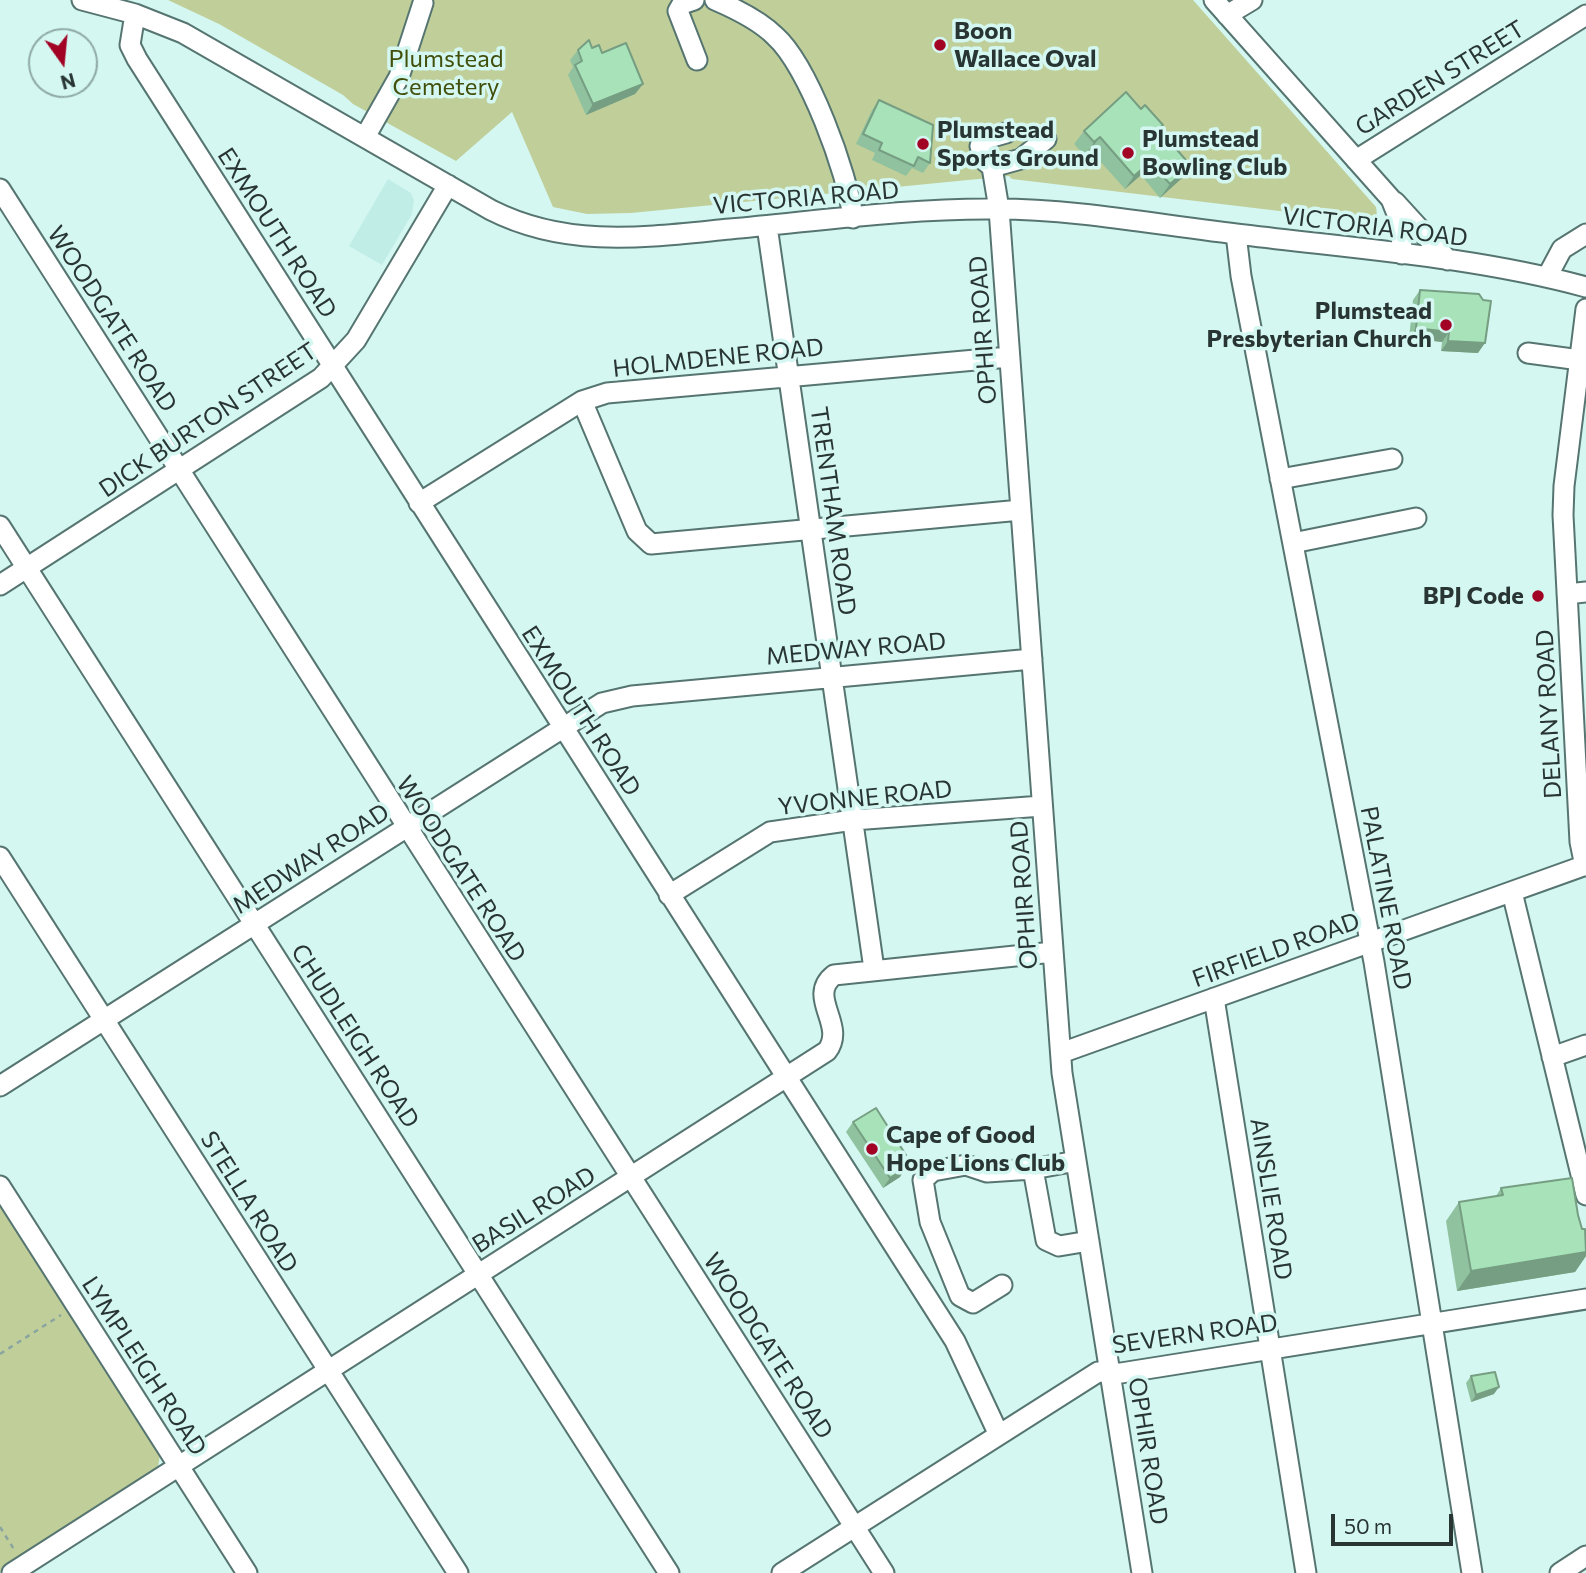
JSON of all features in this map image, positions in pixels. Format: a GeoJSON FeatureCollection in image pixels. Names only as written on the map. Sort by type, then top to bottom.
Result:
{"type":"FeatureCollection","features":[{"type":"Feature","properties":{"kind":"street","name":"VICTORIA ROAD"},"geometry":{"type":"LineString","coordinates":[[82,0],[135,14],[213,48],[448,185],[513,220],[549,232],[584,238],[621,239],[853,218],[999,209],[1448,260],[1547,277],[1586,287]]}},
{"type":"Feature","properties":{"kind":"street"},"geometry":{"type":"LineString","coordinates":[[694,0],[682,4],[678,11],[697,60]]}},
{"type":"Feature","properties":{"kind":"street"},"geometry":{"type":"LineString","coordinates":[[715,0],[760,24],[789,52],[835,147],[850,190],[853,218]]}},
{"type":"Feature","properties":{"kind":"street"},"geometry":{"type":"LineString","coordinates":[[1214,0],[1448,260]]}},
{"type":"Feature","properties":{"kind":"street"},"geometry":{"type":"LineString","coordinates":[[1227,15],[1252,0]]}},
{"type":"Feature","properties":{"kind":"street"},"geometry":{"type":"LineString","coordinates":[[365,137],[399,77],[423,3]]}},
{"type":"Feature","properties":{"kind":"street","name":"EXMOUTH ROAD"},"geometry":{"type":"LineString","coordinates":[[135,14],[130,45],[133,52],[955,1341],[999,1435]]}},
{"type":"Feature","properties":{"kind":"street","name":"GARDEN STREET"},"geometry":{"type":"LineString","coordinates":[[1356,160],[1586,15]]}},
{"type":"Feature","properties":{"kind":"street","name":"OPHIR ROAD"},"geometry":{"type":"LineString","coordinates":[[1006,133],[981,143],[984,159],[992,167],[999,209],[1061,1053],[1142,1573]]}},
{"type":"Feature","properties":{"kind":"street"},"geometry":{"type":"LineString","coordinates":[[992,167],[1021,159],[1046,139]]}},
{"type":"Feature","properties":{"kind":"street","name":"DICK BURTON STREET"},"geometry":{"type":"LineString","coordinates":[[0,585],[302,391],[334,367],[356,340],[448,185]]}},
{"type":"Feature","properties":{"kind":"street","name":"WOODGATE ROAD"},"geometry":{"type":"LineString","coordinates":[[0,189],[405,828],[884,1573]]}},
{"type":"Feature","properties":{"kind":"street"},"geometry":{"type":"LineString","coordinates":[[1391,199],[1401,224],[1402,254]]}},
{"type":"Feature","properties":{"kind":"street","name":"TRENTHAM ROAD"},"geometry":{"type":"LineString","coordinates":[[766,226],[874,969]]}},
{"type":"Feature","properties":{"kind":"street","name":"PALATINE ROAD"},"geometry":{"type":"LineString","coordinates":[[1236,234],[1241,276],[1371,942],[1472,1573]]}},
{"type":"Feature","properties":{"kind":"street"},"geometry":{"type":"LineString","coordinates":[[1547,277],[1562,249],[1586,234]]}},
{"type":"Feature","properties":{"kind":"street","name":"DELANY ROAD"},"geometry":{"type":"LineString","coordinates":[[1585,865],[1580,842],[1576,593],[1564,486],[1586,309]]}},
{"type":"Feature","properties":{"kind":"street"},"geometry":{"type":"LineString","coordinates":[[1528,353],[1580,360]]}},
{"type":"Feature","properties":{"kind":"street","name":"HOLMDENE ROAD"},"geometry":{"type":"LineString","coordinates":[[419,503],[582,401],[620,390],[1010,357]]}},
{"type":"Feature","properties":{"kind":"street"},"geometry":{"type":"LineString","coordinates":[[582,401],[637,531],[646,542],[655,544],[1021,510]]}},
{"type":"Feature","properties":{"kind":"street"},"geometry":{"type":"LineString","coordinates":[[1280,479],[1392,459]]}},
{"type":"Feature","properties":{"kind":"street"},"geometry":{"type":"LineString","coordinates":[[1293,543],[1416,518]]}},
{"type":"Feature","properties":{"kind":"street","name":"CHUDLEIGH ROAD"},"geometry":{"type":"LineString","coordinates":[[0,526],[669,1573]]}},
{"type":"Feature","properties":{"kind":"street","name":"MEDWAY ROAD"},"geometry":{"type":"LineString","coordinates":[[0,1086],[602,703],[620,697],[832,675],[1032,659]]}},
{"type":"Feature","properties":{"kind":"street","name":"YVONNE ROAD"},"geometry":{"type":"LineString","coordinates":[[669,895],[770,832],[853,820],[1042,806]]}},
{"type":"Feature","properties":{"kind":"street","name":"STELLA ROAD"},"geometry":{"type":"LineString","coordinates":[[0,857],[458,1573]]}},
{"type":"Feature","properties":{"kind":"street","name":"FIRFIELD ROAD"},"geometry":{"type":"LineString","coordinates":[[1061,1053],[1585,865]]}},
{"type":"Feature","properties":{"kind":"street"},"geometry":{"type":"LineString","coordinates":[[1512,892],[1586,1195]]}},
{"type":"Feature","properties":{"kind":"street","name":"BASIL ROAD"},"geometry":{"type":"LineString","coordinates":[[22,1570],[178,1466],[827,1051],[833,1042],[833,1026],[823,995],[829,979],[840,972],[1053,952]]}},
{"type":"Feature","properties":{"kind":"street","name":"AINSLIE ROAD"},"geometry":{"type":"LineString","coordinates":[[1214,998],[1306,1573]]}},
{"type":"Feature","properties":{"kind":"street"},"geometry":{"type":"LineString","coordinates":[[1552,1057],[1586,1045]]}},
{"type":"Feature","properties":{"kind":"street"},"geometry":{"type":"LineString","coordinates":[[1002,1285],[978,1301],[963,1300],[930,1224],[923,1180],[933,1171],[966,1165],[986,1172],[1033,1169],[1076,1161]]}},
{"type":"Feature","properties":{"kind":"street"},"geometry":{"type":"LineString","coordinates":[[1033,1169],[1046,1240],[1054,1245],[1089,1241]]}},
{"type":"Feature","properties":{"kind":"street","name":"LYMPLEIGH ROAD"},"geometry":{"type":"LineString","coordinates":[[0,1186],[247,1573]]}},
{"type":"Feature","properties":{"kind":"street","name":"SEVERN ROAD"},"geometry":{"type":"LineString","coordinates":[[782,1573],[1098,1372],[1586,1299]]}},
{"type":"Feature","properties":{"kind":"street"},"geometry":{"type":"LineString","coordinates":[[1560,1573],[1586,1556]]}},
{"type":"Feature","properties":{"kind":"path"},"geometry":{"type":"LineString","coordinates":[[0,1353],[76,1305]]}},
{"type":"Feature","properties":{"kind":"path"},"geometry":{"type":"LineString","coordinates":[[0,1527],[22,1570]]}},
{"type":"Feature","properties":{"kind":"shaded area"},"geometry":{"type":"Polygon","coordinates":[[[388,179],[411,193],[414,200],[412,214],[382,265],[349,246],[388,179]]]}},
{"type":"Feature","properties":{"kind":"green space","name":"Plumstead Sports Ground"},"geometry":{"type":"Polygon","coordinates":[[[168,0],[1193,0],[1376,207],[1377,216],[1369,228],[1363,221],[1012,179],[1009,176],[631,213],[587,214],[553,207],[512,112],[456,161],[353,104],[343,95],[219,24],[168,0]]]}},
{"type":"Feature","properties":{"kind":"green space"},"geometry":{"type":"Polygon","coordinates":[[[0,1201],[160,1455],[158,1467],[151,1476],[0,1572],[0,1201]]]}},
{"type":"Feature","properties":{"kind":"building"},"geometry":{"type":"Polygon","coordinates":[[[589,40],[592,48],[599,45],[602,53],[626,43],[643,84],[593,104],[575,65],[582,61],[578,50],[589,40]]]}},
{"type":"Feature","properties":{"kind":"building","name":"Plumstead Bowling Club"},"geometry":{"type":"Polygon","coordinates":[[[1126,92],[1141,109],[1145,105],[1163,125],[1159,129],[1191,166],[1170,184],[1150,162],[1134,176],[1100,137],[1094,142],[1084,131],[1126,92]]]}},
{"type":"Feature","properties":{"kind":"building"},"geometry":{"type":"Polygon","coordinates":[[[879,100],[933,125],[930,163],[918,157],[914,166],[879,150],[882,143],[863,134],[879,100]]]}},
{"type":"Feature","properties":{"kind":"building","name":"Plumstead Presbyterian Church"},"geometry":{"type":"Polygon","coordinates":[[[1420,290],[1479,294],[1483,300],[1491,301],[1485,343],[1448,341],[1449,332],[1416,328],[1420,290]]]}},
{"type":"Feature","properties":{"kind":"building"},"geometry":{"type":"Polygon","coordinates":[[[876,1108],[906,1155],[902,1158],[907,1167],[890,1178],[853,1122],[876,1108]]]}},
{"type":"Feature","properties":{"kind":"building"},"geometry":{"type":"Polygon","coordinates":[[[1572,1178],[1578,1215],[1582,1229],[1585,1229],[1586,1252],[1471,1271],[1459,1202],[1503,1195],[1501,1188],[1572,1178]]]}},
{"type":"Feature","properties":{"kind":"building"},"geometry":{"type":"Polygon","coordinates":[[[1495,1372],[1499,1387],[1476,1395],[1471,1376],[1495,1372]]]}},
{"type":"Feature","properties":{"kind":"place","name":"Boon Wallace Oval"},"geometry":{"type":"Point","coordinates":[940,45]}},
{"type":"Feature","properties":{"kind":"place","name":"Plumstead Sports Ground"},"geometry":{"type":"Point","coordinates":[923,144]}},
{"type":"Feature","properties":{"kind":"place","name":"Plumstead Bowling Club"},"geometry":{"type":"Point","coordinates":[1128,153]}},
{"type":"Feature","properties":{"kind":"place","name":"Plumstead Presbyterian Church"},"geometry":{"type":"Point","coordinates":[1446,325]}},
{"type":"Feature","properties":{"kind":"place","name":"BPJ Code"},"geometry":{"type":"Point","coordinates":[1538,596]}},
{"type":"Feature","properties":{"kind":"place","name":"Cape of Good Hope Lions Club"},"geometry":{"type":"Point","coordinates":[872,1149]}},
{"type":"Feature","properties":{"kind":"park label","name":"Plumstead Cemetery"},"geometry":{"type":"Point","coordinates":[446,73]}}]}
